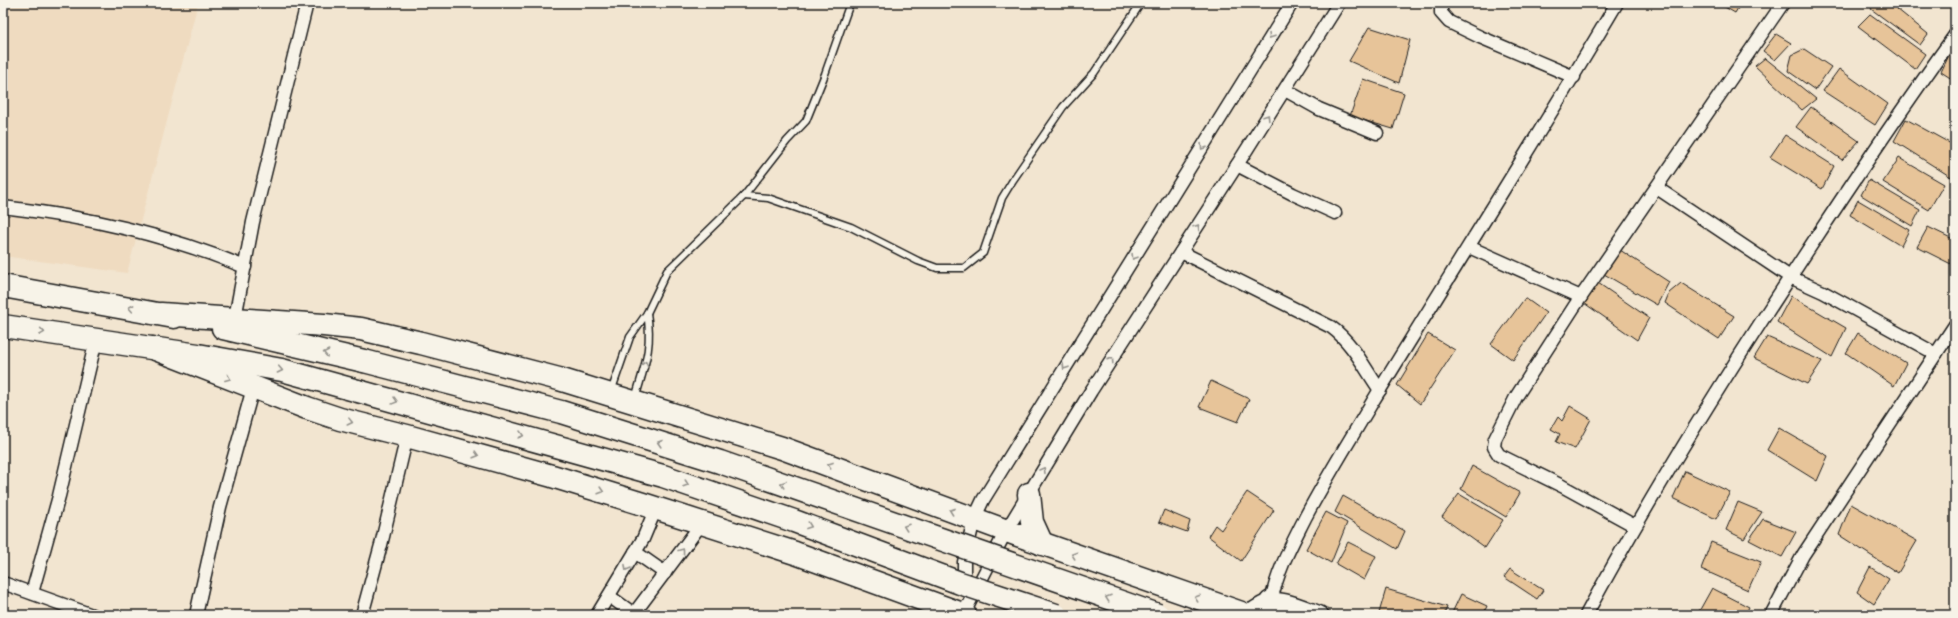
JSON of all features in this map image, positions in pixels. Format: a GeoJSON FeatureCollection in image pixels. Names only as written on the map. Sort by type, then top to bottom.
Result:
{"type":"FeatureCollection","features":[{"type":"Feature","properties":{"kind":"highway"},"geometry":{"type":"LineString","coordinates":[[3,286],[161,314],[364,361],[561,412],[712,460],[1158,615]]}},
{"type":"Feature","properties":{"kind":"highway"},"geometry":{"type":"LineString","coordinates":[[161,314],[235,318],[361,329],[429,345],[610,394],[782,448],[1221,610],[1248,615]]}},
{"type":"Feature","properties":{"kind":"highway"},"geometry":{"type":"LineString","coordinates":[[3,326],[198,355],[282,370],[663,476],[794,521],[960,583],[1056,615]]}},
{"type":"Feature","properties":{"kind":"highway"},"geometry":{"type":"LineString","coordinates":[[153,348],[253,388],[340,419],[407,436],[656,508],[796,553],[964,615]]}},
{"type":"Feature","properties":{"kind":"highway"},"geometry":{"type":"LineString","coordinates":[[1029,494],[1032,522],[1042,544]]}},
{"type":"Feature","properties":{"kind":"street"},"geometry":{"type":"LineString","coordinates":[[235,318],[253,222],[307,3]]}},
{"type":"Feature","properties":{"kind":"street"},"geometry":{"type":"LineString","coordinates":[[964,615],[964,562],[974,519],[983,500],[1292,3]]}},
{"type":"Feature","properties":{"kind":"street"},"geometry":{"type":"LineString","coordinates":[[964,615],[1006,531],[1091,391],[1237,165],[1339,3]]}},
{"type":"Feature","properties":{"kind":"street"},"geometry":{"type":"LineString","coordinates":[[1441,3],[1442,13],[1449,22],[1480,37],[1574,77]]}},
{"type":"Feature","properties":{"kind":"street"},"geometry":{"type":"LineString","coordinates":[[1272,608],[1275,583],[1284,559],[1317,496],[1380,390],[1574,77],[1618,3]]}},
{"type":"Feature","properties":{"kind":"street"},"geometry":{"type":"LineString","coordinates":[[1635,526],[1562,486],[1499,455],[1494,447],[1495,439],[1516,397],[1581,297],[1783,3]]}},
{"type":"Feature","properties":{"kind":"street"},"geometry":{"type":"LineString","coordinates":[[1586,615],[1635,526],[1714,396],[1790,277],[1899,113],[1955,35]]}},
{"type":"Feature","properties":{"kind":"street"},"geometry":{"type":"LineString","coordinates":[[1284,90],[1319,109],[1377,134]]}},
{"type":"Feature","properties":{"kind":"street"},"geometry":{"type":"LineString","coordinates":[[1237,165],[1334,213]]}},
{"type":"Feature","properties":{"kind":"street"},"geometry":{"type":"LineString","coordinates":[[1657,188],[1790,277],[1823,292],[1936,354]]}},
{"type":"Feature","properties":{"kind":"street"},"geometry":{"type":"LineString","coordinates":[[3,207],[62,214],[120,227],[211,253],[245,267]]}},
{"type":"Feature","properties":{"kind":"street"},"geometry":{"type":"LineString","coordinates":[[1469,246],[1581,297]]}},
{"type":"Feature","properties":{"kind":"street"},"geometry":{"type":"LineString","coordinates":[[1181,252],[1332,327],[1351,347],[1380,390]]}},
{"type":"Feature","properties":{"kind":"street"},"geometry":{"type":"LineString","coordinates":[[1771,615],[1803,555],[1955,325]]}},
{"type":"Feature","properties":{"kind":"street"},"geometry":{"type":"LineString","coordinates":[[32,593],[59,496],[96,340]]}},
{"type":"Feature","properties":{"kind":"street"},"geometry":{"type":"LineString","coordinates":[[196,615],[220,507],[253,388]]}},
{"type":"Feature","properties":{"kind":"street"},"geometry":{"type":"LineString","coordinates":[[362,615],[381,545],[407,436]]}},
{"type":"Feature","properties":{"kind":"street"},"geometry":{"type":"LineString","coordinates":[[597,615],[643,540],[656,508]]}},
{"type":"Feature","properties":{"kind":"street"},"geometry":{"type":"LineString","coordinates":[[609,596],[633,614],[702,523]]}},
{"type":"Feature","properties":{"kind":"street"},"geometry":{"type":"LineString","coordinates":[[636,552],[665,573]]}},
{"type":"Feature","properties":{"kind":"street"},"geometry":{"type":"LineString","coordinates":[[3,583],[92,615]]}},
{"type":"Feature","properties":{"kind":"street"},"geometry":{"type":"LineString","coordinates":[[1248,615],[1257,609],[1272,608],[1287,604],[1320,615]]}},
{"type":"Feature","properties":{"kind":"lane"},"geometry":{"type":"LineString","coordinates":[[610,394],[630,337],[647,313],[667,271],[744,196],[787,141],[806,121],[825,74],[850,3]]}},
{"type":"Feature","properties":{"kind":"lane"},"geometry":{"type":"LineString","coordinates":[[744,196],[768,198],[851,227],[918,261],[937,268],[964,268],[983,253],[1002,198],[1013,180],[1063,107],[1094,73],[1141,3]]}},
{"type":"Feature","properties":{"kind":"lane"},"geometry":{"type":"LineString","coordinates":[[635,402],[649,351],[650,332],[647,313]]}},
{"type":"Feature","properties":{"kind":"shaded area"},"geometry":{"type":"Polygon","coordinates":[[[3,3],[198,3],[127,273],[3,256],[3,3]]]}},
{"type":"Feature","properties":{"kind":"building"},"geometry":{"type":"Polygon","coordinates":[[[1718,3],[1741,3],[1735,13],[1718,3]]]}},
{"type":"Feature","properties":{"kind":"building"},"geometry":{"type":"Polygon","coordinates":[[[1875,3],[1901,3],[1897,9],[1928,34],[1920,45],[1871,9],[1875,3]]]}},
{"type":"Feature","properties":{"kind":"building"},"geometry":{"type":"Polygon","coordinates":[[[1870,14],[1925,54],[1915,69],[1858,26],[1870,14]]]}},
{"type":"Feature","properties":{"kind":"building"},"geometry":{"type":"Polygon","coordinates":[[[1369,27],[1410,40],[1399,83],[1349,61],[1369,27]]]}},
{"type":"Feature","properties":{"kind":"building"},"geometry":{"type":"Polygon","coordinates":[[[1776,34],[1791,43],[1775,60],[1763,51],[1776,34]]]}},
{"type":"Feature","properties":{"kind":"building"},"geometry":{"type":"Polygon","coordinates":[[[1955,43],[1955,81],[1941,72],[1955,43]]]}},
{"type":"Feature","properties":{"kind":"building"},"geometry":{"type":"Polygon","coordinates":[[[1804,49],[1831,67],[1815,90],[1788,71],[1792,55],[1804,49]]]}},
{"type":"Feature","properties":{"kind":"building"},"geometry":{"type":"Polygon","coordinates":[[[1765,58],[1816,99],[1802,110],[1755,66],[1765,58]]]}},
{"type":"Feature","properties":{"kind":"building"},"geometry":{"type":"Polygon","coordinates":[[[1839,69],[1888,104],[1875,125],[1823,91],[1839,69]]]}},
{"type":"Feature","properties":{"kind":"building"},"geometry":{"type":"Polygon","coordinates":[[[1363,79],[1404,93],[1393,129],[1350,116],[1363,79]]]}},
{"type":"Feature","properties":{"kind":"building"},"geometry":{"type":"Polygon","coordinates":[[[1811,107],[1859,141],[1842,160],[1796,127],[1811,107]]]}},
{"type":"Feature","properties":{"kind":"building"},"geometry":{"type":"Polygon","coordinates":[[[1906,119],[1955,146],[1955,170],[1951,177],[1894,141],[1906,119]]]}},
{"type":"Feature","properties":{"kind":"building"},"geometry":{"type":"Polygon","coordinates":[[[1785,135],[1834,166],[1822,189],[1770,157],[1785,135]]]}},
{"type":"Feature","properties":{"kind":"building"},"geometry":{"type":"Polygon","coordinates":[[[1899,158],[1944,184],[1929,210],[1883,182],[1899,158]]]}},
{"type":"Feature","properties":{"kind":"building"},"geometry":{"type":"Polygon","coordinates":[[[1869,180],[1920,210],[1912,226],[1861,195],[1869,180]]]}},
{"type":"Feature","properties":{"kind":"building"},"geometry":{"type":"Polygon","coordinates":[[[1858,200],[1909,230],[1901,246],[1850,215],[1858,200]]]}},
{"type":"Feature","properties":{"kind":"building"},"geometry":{"type":"Polygon","coordinates":[[[1928,227],[1955,240],[1955,266],[1917,247],[1928,227]]]}},
{"type":"Feature","properties":{"kind":"building"},"geometry":{"type":"Polygon","coordinates":[[[1620,250],[1669,282],[1657,305],[1604,274],[1620,250]]]}},
{"type":"Feature","properties":{"kind":"building"},"geometry":{"type":"Polygon","coordinates":[[[1598,283],[1649,318],[1637,340],[1584,303],[1598,283]]]}},
{"type":"Feature","properties":{"kind":"building"},"geometry":{"type":"Polygon","coordinates":[[[1681,283],[1734,316],[1719,339],[1665,303],[1669,293],[1681,283]]]}},
{"type":"Feature","properties":{"kind":"building"},"geometry":{"type":"Polygon","coordinates":[[[1791,296],[1846,328],[1832,357],[1777,322],[1791,296]]]}},
{"type":"Feature","properties":{"kind":"building"},"geometry":{"type":"Polygon","coordinates":[[[1525,298],[1546,313],[1513,360],[1491,344],[1525,298]]]}},
{"type":"Feature","properties":{"kind":"building"},"geometry":{"type":"Polygon","coordinates":[[[1858,333],[1906,363],[1894,386],[1846,353],[1858,333]]]}},
{"type":"Feature","properties":{"kind":"building"},"geometry":{"type":"Polygon","coordinates":[[[1428,334],[1455,350],[1420,404],[1397,385],[1428,334]]]}},
{"type":"Feature","properties":{"kind":"building"},"geometry":{"type":"Polygon","coordinates":[[[1767,337],[1822,361],[1807,384],[1754,358],[1767,337]]]}},
{"type":"Feature","properties":{"kind":"building"},"geometry":{"type":"Polygon","coordinates":[[[1211,381],[1249,399],[1238,422],[1199,407],[1211,381]]]}},
{"type":"Feature","properties":{"kind":"building"},"geometry":{"type":"Polygon","coordinates":[[[1570,406],[1591,419],[1575,449],[1556,442],[1560,434],[1551,429],[1558,417],[1562,421],[1570,406]]]}},
{"type":"Feature","properties":{"kind":"building"},"geometry":{"type":"Polygon","coordinates":[[[1779,428],[1828,456],[1817,481],[1767,450],[1779,428]]]}},
{"type":"Feature","properties":{"kind":"building"},"geometry":{"type":"Polygon","coordinates":[[[1472,466],[1520,493],[1506,517],[1461,489],[1472,466]]]}},
{"type":"Feature","properties":{"kind":"building"},"geometry":{"type":"Polygon","coordinates":[[[1685,471],[1730,492],[1716,519],[1673,498],[1685,471]]]}},
{"type":"Feature","properties":{"kind":"building"},"geometry":{"type":"Polygon","coordinates":[[[1247,492],[1274,510],[1241,561],[1208,536],[1215,525],[1221,530],[1247,492]]]}},
{"type":"Feature","properties":{"kind":"building"},"geometry":{"type":"Polygon","coordinates":[[[1459,494],[1503,520],[1485,548],[1442,517],[1459,494]]]}},
{"type":"Feature","properties":{"kind":"building"},"geometry":{"type":"Polygon","coordinates":[[[1343,496],[1405,531],[1397,549],[1335,512],[1343,496]]]}},
{"type":"Feature","properties":{"kind":"building"},"geometry":{"type":"Polygon","coordinates":[[[1738,502],[1762,512],[1744,539],[1726,530],[1738,502]]]}},
{"type":"Feature","properties":{"kind":"building"},"geometry":{"type":"Polygon","coordinates":[[[1851,504],[1917,541],[1898,573],[1839,535],[1851,504]]]}},
{"type":"Feature","properties":{"kind":"building"},"geometry":{"type":"Polygon","coordinates":[[[1164,510],[1190,521],[1187,532],[1159,522],[1164,510]]]}},
{"type":"Feature","properties":{"kind":"building"},"geometry":{"type":"Polygon","coordinates":[[[1326,512],[1347,523],[1331,563],[1306,549],[1326,512]]]}},
{"type":"Feature","properties":{"kind":"building"},"geometry":{"type":"Polygon","coordinates":[[[1763,519],[1796,532],[1782,557],[1749,540],[1763,519]]]}},
{"type":"Feature","properties":{"kind":"building"},"geometry":{"type":"Polygon","coordinates":[[[1348,542],[1376,556],[1364,580],[1336,564],[1348,542]]]}},
{"type":"Feature","properties":{"kind":"building"},"geometry":{"type":"Polygon","coordinates":[[[1711,542],[1761,562],[1748,590],[1701,569],[1711,542]]]}},
{"type":"Feature","properties":{"kind":"building"},"geometry":{"type":"Polygon","coordinates":[[[1870,567],[1889,579],[1874,604],[1857,592],[1870,567]]]}},
{"type":"Feature","properties":{"kind":"building"},"geometry":{"type":"Polygon","coordinates":[[[1510,569],[1543,590],[1537,599],[1504,577],[1510,569]]]}},
{"type":"Feature","properties":{"kind":"building"},"geometry":{"type":"Polygon","coordinates":[[[1712,588],[1749,607],[1745,615],[1697,615],[1712,588]]]}},
{"type":"Feature","properties":{"kind":"building"},"geometry":{"type":"Polygon","coordinates":[[[1386,589],[1447,607],[1444,615],[1383,615],[1379,613],[1386,589]]]}},
{"type":"Feature","properties":{"kind":"building"},"geometry":{"type":"Polygon","coordinates":[[[1461,594],[1487,606],[1483,615],[1451,615],[1461,594]]]}},
{"type":"Feature","properties":{"kind":"building"},"geometry":{"type":"Polygon","coordinates":[[[1790,610],[1798,615],[1787,615],[1790,610]]]}}]}
